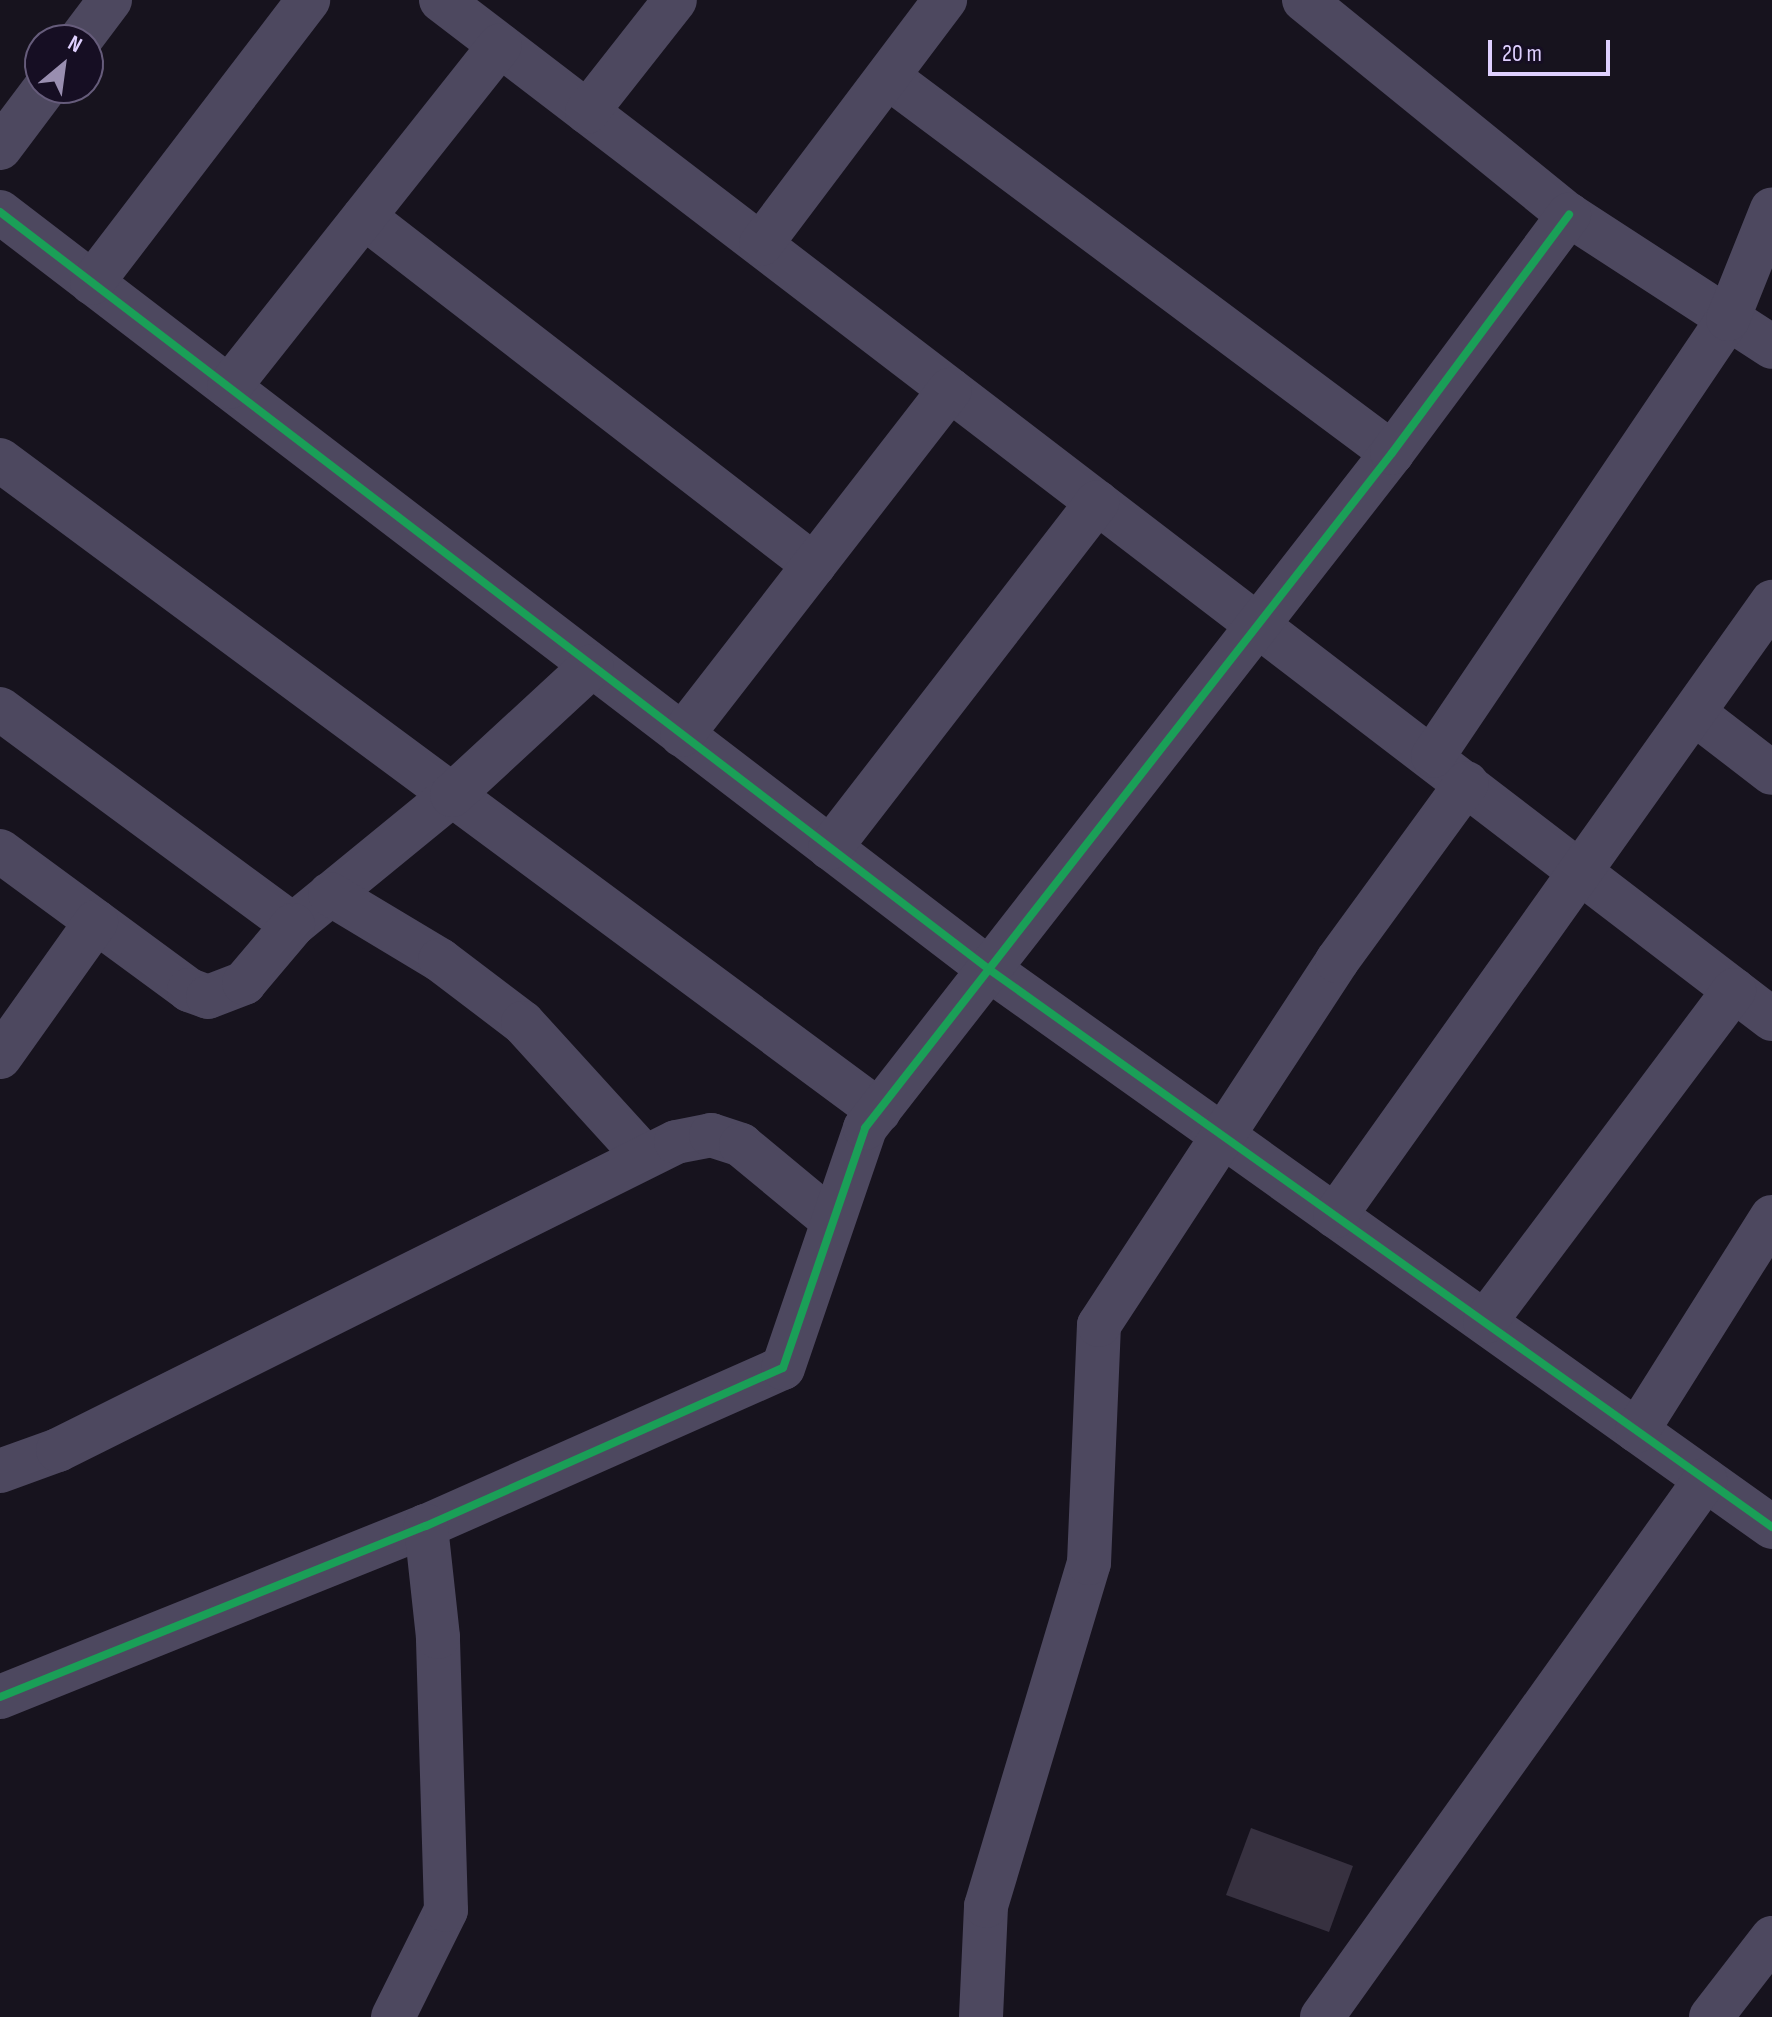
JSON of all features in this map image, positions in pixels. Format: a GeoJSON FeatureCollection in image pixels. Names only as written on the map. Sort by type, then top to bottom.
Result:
{"type":"FeatureCollection","features":[{"type":"Feature","properties":{"kind":"street"},"geometry":{"type":"LineString","coordinates":[[92,283],[308,0]]}},
{"type":"Feature","properties":{"kind":"street"},"geometry":{"type":"LineString","coordinates":[[441,0],[1433,756],[1772,1019]]}},
{"type":"Feature","properties":{"kind":"street"},"geometry":{"type":"LineString","coordinates":[[587,112],[675,0]]}},
{"type":"Feature","properties":{"kind":"street"},"geometry":{"type":"LineString","coordinates":[[761,244],[945,0]]}},
{"type":"Feature","properties":{"kind":"street"},"geometry":{"type":"LineString","coordinates":[[1304,0],[1569,215],[1772,347]]}},
{"type":"Feature","properties":{"kind":"street"},"geometry":{"type":"LineString","coordinates":[[229,387],[500,45]]}},
{"type":"Feature","properties":{"kind":"street"},"geometry":{"type":"LineString","coordinates":[[888,77],[1392,453]]}},
{"type":"Feature","properties":{"kind":"street"},"geometry":{"type":"LineString","coordinates":[[0,148],[33,104]]}},
{"type":"Feature","properties":{"kind":"street"},"geometry":{"type":"LineString","coordinates":[[1433,756],[1728,319],[1772,209]]}},
{"type":"Feature","properties":{"kind":"street"},"geometry":{"type":"LineString","coordinates":[[0,212],[990,970],[1772,1527]]}},
{"type":"Feature","properties":{"kind":"street"},"geometry":{"type":"LineString","coordinates":[[0,1697],[426,1526],[783,1368],[865,1128],[1392,453],[1569,215]]}},
{"type":"Feature","properties":{"kind":"street"},"geometry":{"type":"LineString","coordinates":[[364,217],[814,565]]}},
{"type":"Feature","properties":{"kind":"street"},"geometry":{"type":"LineString","coordinates":[[682,735],[950,390]]}},
{"type":"Feature","properties":{"kind":"street"},"geometry":{"type":"LineString","coordinates":[[0,460],[879,1111]]}},
{"type":"Feature","properties":{"kind":"street"},"geometry":{"type":"LineString","coordinates":[[830,848],[1097,502]]}},
{"type":"Feature","properties":{"kind":"street"},"geometry":{"type":"LineString","coordinates":[[1335,1216],[1772,602]]}},
{"type":"Feature","properties":{"kind":"street"},"geometry":{"type":"LineString","coordinates":[[0,851],[189,990],[208,997],[244,983],[293,925],[452,795],[592,666]]}},
{"type":"Feature","properties":{"kind":"street"},"geometry":{"type":"LineString","coordinates":[[0,683],[9,690],[0,702]]}},
{"type":"Feature","properties":{"kind":"street"},"geometry":{"type":"LineString","coordinates":[[0,709],[293,925]]}},
{"type":"Feature","properties":{"kind":"street"},"geometry":{"type":"LineString","coordinates":[[1694,713],[1772,773]]}},
{"type":"Feature","properties":{"kind":"street"},"geometry":{"type":"LineString","coordinates":[[981,2017],[986,1906],[1089,1563],[1099,1325],[1337,961],[1467,783]]}},
{"type":"Feature","properties":{"kind":"street"},"geometry":{"type":"LineString","coordinates":[[330,894],[440,960],[523,1023],[643,1155]]}},
{"type":"Feature","properties":{"kind":"street"},"geometry":{"type":"LineString","coordinates":[[0,1057],[96,922]]}},
{"type":"Feature","properties":{"kind":"street"},"geometry":{"type":"LineString","coordinates":[[1485,1322],[1734,990]]}},
{"type":"Feature","properties":{"kind":"street"},"geometry":{"type":"LineString","coordinates":[[0,1471],[58,1450],[643,1155],[711,1135],[741,1145],[833,1221]]}},
{"type":"Feature","properties":{"kind":"street"},"geometry":{"type":"LineString","coordinates":[[1637,1431],[1760,1263],[1772,1217]]}},
{"type":"Feature","properties":{"kind":"street"},"geometry":{"type":"LineString","coordinates":[[1322,2017],[1705,1480]]}},
{"type":"Feature","properties":{"kind":"street"},"geometry":{"type":"LineString","coordinates":[[393,2017],[446,1910],[438,1637],[426,1526]]}},
{"type":"Feature","properties":{"kind":"street"},"geometry":{"type":"LineString","coordinates":[[1711,2017],[1772,1938]]}},
{"type":"Feature","properties":{"kind":"building"},"geometry":{"type":"Polygon","coordinates":[[[1251,1828],[1353,1866],[1329,1932],[1226,1895],[1251,1828]]]}},
{"type":"Feature","properties":{"kind":"cycle path"},"geometry":{"type":"LineString","coordinates":[[0,212],[990,970],[1772,1527]]}},
{"type":"Feature","properties":{"kind":"cycle path"},"geometry":{"type":"LineString","coordinates":[[0,1697],[426,1526],[783,1368],[865,1128],[1392,453],[1569,215]]}}]}
